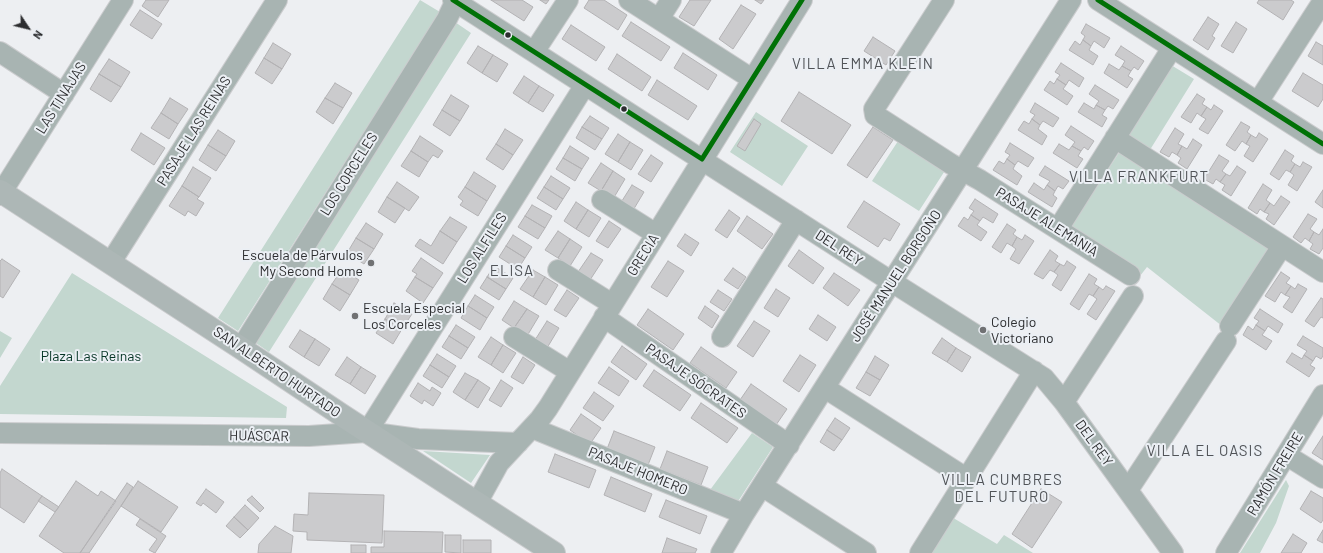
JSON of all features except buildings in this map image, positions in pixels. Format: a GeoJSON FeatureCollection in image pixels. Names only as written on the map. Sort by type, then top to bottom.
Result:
{"type":"FeatureCollection","features":[{"type":"Feature","properties":{"kind":"main road","name":"SAN ALBERTO HURTADO"},"geometry":{"type":"LineString","coordinates":[[1,193],[111,262],[367,432],[554,553]]}},
{"type":"Feature","properties":{"kind":"street","name":"LAS TINAJAS"},"geometry":{"type":"LineString","coordinates":[[1,193],[123,0]]}},
{"type":"Feature","properties":{"kind":"street","name":"PASAJE LAS REINAS"},"geometry":{"type":"LineString","coordinates":[[111,262],[277,0]]}},
{"type":"Feature","properties":{"kind":"street"},"geometry":{"type":"LineString","coordinates":[[534,52],[568,0]]}},
{"type":"Feature","properties":{"kind":"street"},"geometry":{"type":"LineString","coordinates":[[629,0],[752,78]]}},
{"type":"Feature","properties":{"kind":"street"},"geometry":{"type":"LineString","coordinates":[[659,19],[671,0]]}},
{"type":"Feature","properties":{"kind":"street","name":"GRECIA"},"geometry":{"type":"LineString","coordinates":[[477,503],[495,469],[548,408],[752,78],[802,0]]}},
{"type":"Feature","properties":{"kind":"street","name":"PASAJE ALEMANIA"},"geometry":{"type":"LineString","coordinates":[[944,0],[874,111],[876,117],[951,164],[980,180],[1130,275]]}},
{"type":"Feature","properties":{"kind":"street","name":"JOSÉ MANUEL BORGOÑO"},"geometry":{"type":"LineString","coordinates":[[721,553],[744,514],[1071,0]]}},
{"type":"Feature","properties":{"kind":"street"},"geometry":{"type":"LineString","coordinates":[[1098,0],[1323,144]]}},
{"type":"Feature","properties":{"kind":"street","name":"DEL REY"},"geometry":{"type":"LineString","coordinates":[[455,1],[892,282],[1034,371],[1050,384],[1064,402],[1173,553]]}},
{"type":"Feature","properties":{"kind":"street","name":"LOS CORCELES"},"geometry":{"type":"LineString","coordinates":[[241,348],[447,19],[455,1]]}},
{"type":"Feature","properties":{"kind":"street"},"geometry":{"type":"LineString","coordinates":[[1258,102],[1323,1]]}},
{"type":"Feature","properties":{"kind":"street"},"geometry":{"type":"LineString","coordinates":[[1058,229],[1172,48]]}},
{"type":"Feature","properties":{"kind":"street"},"geometry":{"type":"LineString","coordinates":[[0,52],[64,94]]}},
{"type":"Feature","properties":{"kind":"street","name":"LOS ALFILES"},"geometry":{"type":"LineString","coordinates":[[367,432],[585,85]]}},
{"type":"Feature","properties":{"kind":"street"},"geometry":{"type":"LineString","coordinates":[[1115,138],[1323,272]]}},
{"type":"Feature","properties":{"kind":"street"},"geometry":{"type":"LineString","coordinates":[[602,200],[656,234]]}},
{"type":"Feature","properties":{"kind":"street"},"geometry":{"type":"LineString","coordinates":[[722,337],[796,220]]}},
{"type":"Feature","properties":{"kind":"street"},"geometry":{"type":"LineString","coordinates":[[1128,490],[1228,334],[1282,246]]}},
{"type":"Feature","properties":{"kind":"street","name":"PASAJE SÓCRATES"},"geometry":{"type":"LineString","coordinates":[[558,270],[608,311],[788,445]]}},
{"type":"Feature","properties":{"kind":"street"},"geometry":{"type":"LineString","coordinates":[[1064,402],[1133,296]]}},
{"type":"Feature","properties":{"kind":"street"},"geometry":{"type":"LineString","coordinates":[[514,337],[570,372]]}},
{"type":"Feature","properties":{"kind":"street"},"geometry":{"type":"LineString","coordinates":[[920,553],[1034,371]]}},
{"type":"Feature","properties":{"kind":"street"},"geometry":{"type":"LineString","coordinates":[[825,388],[966,478]]}},
{"type":"Feature","properties":{"kind":"street","name":"RAMÓN FREIRE"},"geometry":{"type":"LineString","coordinates":[[1226,553],[1323,395]]}},
{"type":"Feature","properties":{"kind":"street","name":"PASAJE HOMERO"},"geometry":{"type":"LineString","coordinates":[[532,428],[744,514]]}},
{"type":"Feature","properties":{"kind":"street","name":"HUÁSCAR"},"geometry":{"type":"LineString","coordinates":[[0,433],[309,436],[367,432],[418,439],[518,443]]}},
{"type":"Feature","properties":{"kind":"street"},"geometry":{"type":"LineString","coordinates":[[1286,455],[1323,478]]}},
{"type":"Feature","properties":{"kind":"street"},"geometry":{"type":"LineString","coordinates":[[762,486],[866,553]]}},
{"type":"Feature","properties":{"kind":"green space"},"geometry":{"type":"Polygon","coordinates":[[[420,0],[440,12],[238,331],[218,318],[420,0]]]}},
{"type":"Feature","properties":{"kind":"green space"},"geometry":{"type":"Polygon","coordinates":[[[452,20],[471,33],[269,352],[250,339],[452,20]]]}},
{"type":"Feature","properties":{"kind":"green space"},"geometry":{"type":"Polygon","coordinates":[[[1171,65],[1194,79],[1148,153],[1125,138],[1171,65]]]}},
{"type":"Feature","properties":{"kind":"green space"},"geometry":{"type":"Polygon","coordinates":[[[756,112],[808,146],[782,186],[730,152],[756,112]]]}},
{"type":"Feature","properties":{"kind":"green space"},"geometry":{"type":"Polygon","coordinates":[[[900,138],[946,169],[919,211],[872,181],[900,138]]]}},
{"type":"Feature","properties":{"kind":"green space"},"geometry":{"type":"Polygon","coordinates":[[[1122,148],[1271,249],[1222,326],[1147,267],[1140,276],[1072,232],[1072,225],[1122,148]]]}},
{"type":"Feature","properties":{"kind":"green space","name":"Plaza Las Reinas"},"geometry":{"type":"Polygon","coordinates":[[[72,273],[287,407],[286,418],[0,414],[0,386],[72,273]]]}},
{"type":"Feature","properties":{"kind":"green space"},"geometry":{"type":"Polygon","coordinates":[[[0,331],[12,338],[0,358],[0,331]]]}},
{"type":"Feature","properties":{"kind":"green space"},"geometry":{"type":"Polygon","coordinates":[[[752,433],[773,447],[737,503],[710,490],[752,433]]]}},
{"type":"Feature","properties":{"kind":"green space"},"geometry":{"type":"Polygon","coordinates":[[[423,451],[490,455],[471,483],[423,451]]]}},
{"type":"Feature","properties":{"kind":"green space"},"geometry":{"type":"Polygon","coordinates":[[[1286,480],[1289,486],[1276,523],[1260,553],[1240,553],[1286,480]]]}},
{"type":"Feature","properties":{"kind":"green space"},"geometry":{"type":"Polygon","coordinates":[[[950,516],[997,544],[1004,535],[1033,553],[925,553],[950,516]]]}},
{"type":"Feature","properties":{"kind":"transit line"},"geometry":{"type":"LineString","coordinates":[[453,0],[702,159]]}},
{"type":"Feature","properties":{"kind":"transit line"},"geometry":{"type":"LineString","coordinates":[[702,159],[802,0]]}},
{"type":"Feature","properties":{"kind":"transit line"},"geometry":{"type":"LineString","coordinates":[[1098,0],[1323,144]]}},
{"type":"Feature","properties":{"kind":"place","name":"Escuela de Párvulos My Second Home"},"geometry":{"type":"Point","coordinates":[371,263]}},
{"type":"Feature","properties":{"kind":"place","name":"Escuela Especial Los Corceles"},"geometry":{"type":"Point","coordinates":[355,316]}},
{"type":"Feature","properties":{"kind":"place","name":"Colegio Victoriano"},"geometry":{"type":"Point","coordinates":[983,330]}},
{"type":"Feature","properties":{"kind":"district","name":"VILLA EMMA KLEIN"},"geometry":{"type":"Point","coordinates":[863,64]}},
{"type":"Feature","properties":{"kind":"district","name":"VILLA FRANKFURT"},"geometry":{"type":"Point","coordinates":[1139,177]}},
{"type":"Feature","properties":{"kind":"district","name":"ELISA"},"geometry":{"type":"Point","coordinates":[512,271]}},
{"type":"Feature","properties":{"kind":"district","name":"VILLA EL OASIS"},"geometry":{"type":"Point","coordinates":[1205,451]}},
{"type":"Feature","properties":{"kind":"district","name":"VILLA CUMBRES DEL FUTURO"},"geometry":{"type":"Point","coordinates":[1002,488]}}]}
